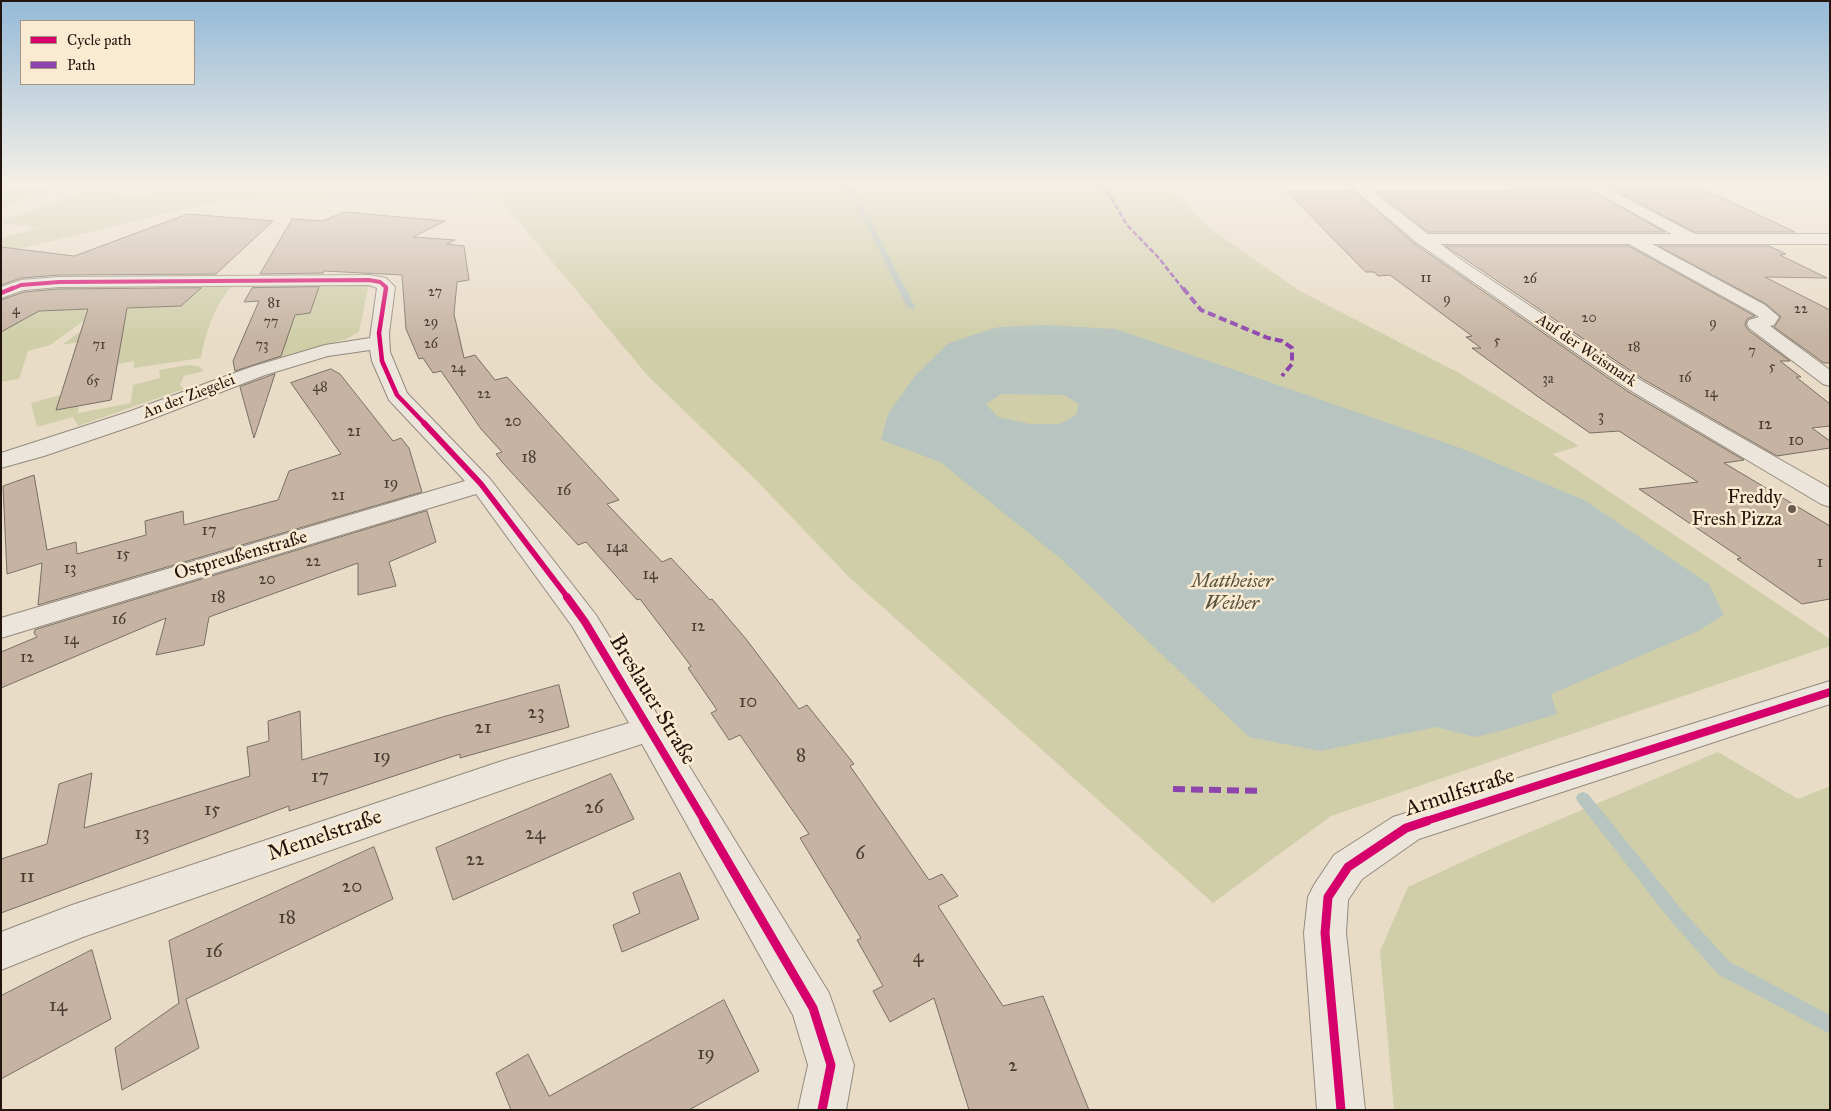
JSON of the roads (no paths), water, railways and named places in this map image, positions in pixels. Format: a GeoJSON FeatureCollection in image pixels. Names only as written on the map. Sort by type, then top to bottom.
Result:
{"type":"FeatureCollection","features":[{"type":"Feature","properties":{"kind":"street","name":"Auf der Weismark"},"geometry":{"type":"LineString","coordinates":[[1418,236],[1635,385],[1830,499]]}},
{"type":"Feature","properties":{"kind":"street"},"geometry":{"type":"LineString","coordinates":[[1685,236],[1691,239]]}},
{"type":"Feature","properties":{"kind":"street"},"geometry":{"type":"LineString","coordinates":[[1422,239],[1830,239]]}},
{"type":"Feature","properties":{"kind":"street"},"geometry":{"type":"LineString","coordinates":[[1631,239],[1760,309],[1770,317],[1756,324],[1830,380]]}},
{"type":"Feature","properties":{"kind":"street","name":"Breslauer Straße"},"geometry":{"type":"LineString","coordinates":[[1,293],[21,286],[59,282],[369,280],[380,282],[386,287],[379,332],[380,342],[382,361],[397,395],[481,484],[585,622],[650,729],[813,1008],[832,1065],[822,1110]]}},
{"type":"Feature","properties":{"kind":"street","name":"An der Ziegelei"},"geometry":{"type":"LineString","coordinates":[[1,461],[127,420],[258,371],[325,351],[380,342]]}},
{"type":"Feature","properties":{"kind":"street","name":"Ostpreußenstraße"},"geometry":{"type":"LineString","coordinates":[[1,628],[268,548],[386,515],[481,484]]}},
{"type":"Feature","properties":{"kind":"street","name":"Arnulfstraße"},"geometry":{"type":"LineString","coordinates":[[1341,1110],[1325,933],[1328,897],[1348,867],[1406,828],[1830,692]]}},
{"type":"Feature","properties":{"kind":"street","name":"Memelstraße"},"geometry":{"type":"LineString","coordinates":[[1,951],[72,923],[515,771],[650,729]]}},
{"type":"Feature","properties":{"kind":"waterway"},"geometry":{"type":"LineString","coordinates":[[875,236],[911,307]]}},
{"type":"Feature","properties":{"kind":"waterway"},"geometry":{"type":"LineString","coordinates":[[1583,798],[1676,915],[1724,968],[1830,1025]]}},
{"type":"Feature","properties":{"kind":"place","name":"Freddy Fresh Pizza"},"geometry":{"type":"Point","coordinates":[1792,509]}},
{"type":"Feature","properties":{"kind":"park label","name":"Mattheiser Weiher"},"geometry":{"type":"Point","coordinates":[1232,593]}}]}
